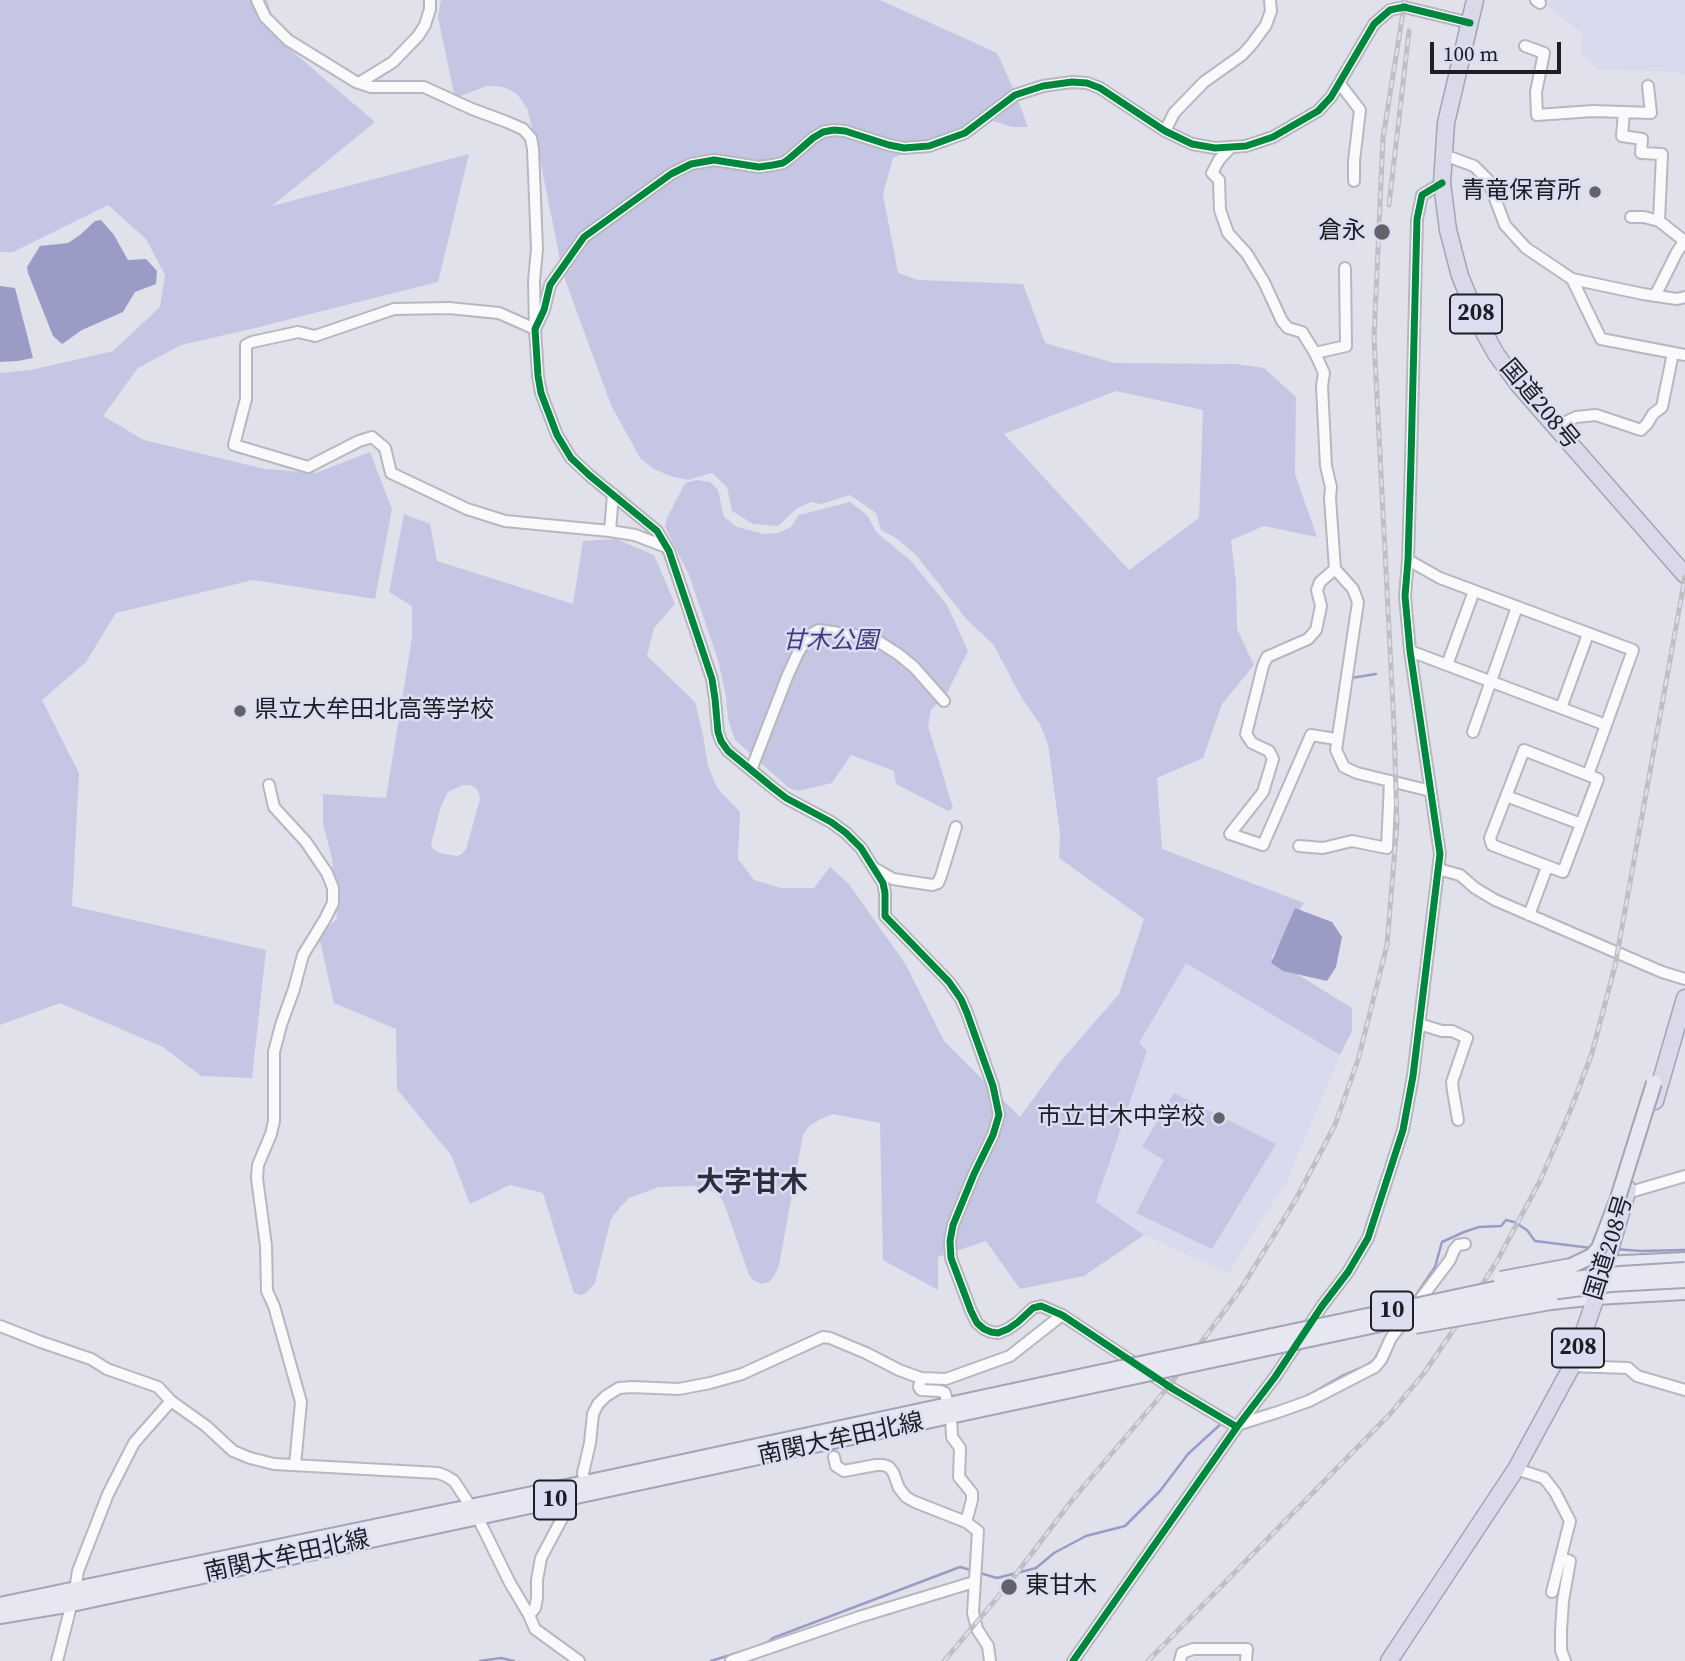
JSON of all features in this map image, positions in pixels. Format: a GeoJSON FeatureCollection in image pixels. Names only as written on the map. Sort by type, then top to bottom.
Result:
{"type":"FeatureCollection","features":[{"type":"Feature","properties":{"kind":"highway","name":"国道208号"},"geometry":{"type":"LineString","coordinates":[[1475,0],[1446,123],[1442,183],[1448,230],[1460,276],[1481,327],[1496,354],[1518,384],[1681,570]]}},
{"type":"Feature","properties":{"kind":"highway","name":"国道208号"},"geometry":{"type":"LineString","coordinates":[[1389,1661],[1516,1469],[1572,1366],[1596,1297],[1681,1020],[1685,998]]}},
{"type":"Feature","properties":{"kind":"main road"},"geometry":{"type":"LineString","coordinates":[[1368,1316],[1466,1287],[1571,1266],[1592,1256],[1599,1248],[1618,1201],[1654,1083],[1681,1020]]}},
{"type":"Feature","properties":{"kind":"main road"},"geometry":{"type":"LineString","coordinates":[[1605,1264],[1685,1260]]}},
{"type":"Feature","properties":{"kind":"main road","name":"南関大牟田北線"},"geometry":{"type":"LineString","coordinates":[[474,1511],[574,1496],[1508,1286],[1685,1270]]}},
{"type":"Feature","properties":{"kind":"main road","name":"南関大牟田北線"},"geometry":{"type":"LineString","coordinates":[[1106,1377],[1537,1294],[1611,1284],[1685,1280]]}},
{"type":"Feature","properties":{"kind":"main road"},"geometry":{"type":"LineString","coordinates":[[1326,1336],[1354,1336],[1551,1302],[1685,1292]]}},
{"type":"Feature","properties":{"kind":"main road","name":"南関大牟田北線"},"geometry":{"type":"LineString","coordinates":[[0,1616],[73,1597],[474,1511],[585,1483],[949,1411]]}},
{"type":"Feature","properties":{"kind":"main road","name":"南関大牟田北線"},"geometry":{"type":"LineString","coordinates":[[0,1605],[73,1597]]}},
{"type":"Feature","properties":{"kind":"street"},"geometry":{"type":"LineString","coordinates":[[257,0],[265,17],[288,40],[359,83],[371,87],[424,88],[523,129],[531,138],[537,249],[534,281],[538,376],[541,393],[557,435],[570,458],[657,531],[670,551],[712,679],[718,732],[728,751],[786,798],[831,822],[861,848],[883,883],[885,916],[949,982],[961,999],[993,1086],[999,1115],[993,1135],[953,1225],[950,1241],[951,1258],[971,1311],[984,1329],[991,1332],[1008,1329],[1033,1308],[1041,1306],[1062,1315],[1173,1389],[1238,1425],[1309,1401],[1375,1367],[1391,1338],[1450,1260],[1454,1250],[1458,1245],[1465,1244]]}},
{"type":"Feature","properties":{"kind":"street"},"geometry":{"type":"LineString","coordinates":[[359,83],[393,62],[418,36],[425,25],[430,0]]}},
{"type":"Feature","properties":{"kind":"street"},"geometry":{"type":"LineString","coordinates":[[1165,131],[1174,113],[1204,82],[1252,44],[1266,25],[1270,10],[1269,0]]}},
{"type":"Feature","properties":{"kind":"street"},"geometry":{"type":"LineString","coordinates":[[535,329],[544,310],[550,285],[584,237],[671,174],[691,164],[714,160],[759,167],[783,163],[813,138],[834,130],[904,148],[929,146],[965,133],[1015,95],[1042,86],[1072,82],[1087,83],[1100,88],[1165,131],[1192,144],[1215,148],[1246,146],[1273,137],[1318,111],[1331,97],[1374,24],[1390,10],[1404,7],[1470,23]]}},
{"type":"Feature","properties":{"kind":"street"},"geometry":{"type":"LineString","coordinates":[[1525,46],[1544,53],[1536,92],[1537,115],[1593,111],[1651,113],[1648,86]]}},
{"type":"Feature","properties":{"kind":"street"},"geometry":{"type":"LineString","coordinates":[[1340,83],[1360,110],[1354,181]]}},
{"type":"Feature","properties":{"kind":"street"},"geometry":{"type":"LineString","coordinates":[[1624,112],[1622,136],[1642,139],[1641,153],[1662,154],[1659,221]]}},
{"type":"Feature","properties":{"kind":"street"},"geometry":{"type":"LineString","coordinates":[[1230,148],[1212,173],[1219,180],[1220,210],[1228,233],[1247,254],[1264,282],[1282,321],[1287,328],[1302,332],[1324,373],[1322,386],[1326,466],[1331,487],[1335,569],[1353,589],[1358,602],[1336,750],[1344,767],[1357,773],[1432,791]]}},
{"type":"Feature","properties":{"kind":"street"},"geometry":{"type":"LineString","coordinates":[[1444,155],[1474,166],[1488,180],[1505,225],[1526,248],[1572,279],[1655,296],[1676,299],[1685,297]]}},
{"type":"Feature","properties":{"kind":"street"},"geometry":{"type":"LineString","coordinates":[[1073,1661],[1348,1272],[1368,1238],[1403,1130],[1413,1076],[1440,854],[1410,651],[1405,596],[1417,219],[1422,195],[1442,183]]}},
{"type":"Feature","properties":{"kind":"street"},"geometry":{"type":"LineString","coordinates":[[1631,217],[1659,221],[1682,239],[1682,245],[1655,296]]}},
{"type":"Feature","properties":{"kind":"street"},"geometry":{"type":"LineString","coordinates":[[1315,353],[1346,346],[1345,268]]}},
{"type":"Feature","properties":{"kind":"street"},"geometry":{"type":"LineString","coordinates":[[1572,279],[1601,339],[1685,355]]}},
{"type":"Feature","properties":{"kind":"street"},"geometry":{"type":"LineString","coordinates":[[535,329],[499,313],[450,308],[394,309],[315,335],[298,332],[253,342],[246,345],[246,399],[234,445],[308,467],[372,437],[385,448],[391,473],[467,509],[505,521],[610,531],[666,547]]}},
{"type":"Feature","properties":{"kind":"street"},"geometry":{"type":"LineString","coordinates":[[1555,427],[1576,417],[1597,415],[1641,430],[1662,407],[1673,353]]}},
{"type":"Feature","properties":{"kind":"street"},"geometry":{"type":"LineString","coordinates":[[610,531],[613,494]]}},
{"type":"Feature","properties":{"kind":"street"},"geometry":{"type":"LineString","coordinates":[[1408,560],[1440,578],[1633,650],[1588,775]]}},
{"type":"Feature","properties":{"kind":"street"},"geometry":{"type":"LineString","coordinates":[[1335,569],[1320,582],[1317,590],[1321,606],[1316,630],[1308,639],[1267,657],[1263,666],[1246,734],[1252,743],[1269,751],[1273,759],[1263,792],[1230,834],[1263,845],[1311,735],[1336,739]]}},
{"type":"Feature","properties":{"kind":"street"},"geometry":{"type":"LineString","coordinates":[[1447,665],[1474,591]]}},
{"type":"Feature","properties":{"kind":"street"},"geometry":{"type":"LineString","coordinates":[[1473,732],[1517,607]]}},
{"type":"Feature","properties":{"kind":"street"},"geometry":{"type":"LineString","coordinates":[[751,769],[787,677],[808,636],[819,630],[873,638],[914,667],[944,701]]}},
{"type":"Feature","properties":{"kind":"street"},"geometry":{"type":"LineString","coordinates":[[1561,708],[1588,634]]}},
{"type":"Feature","properties":{"kind":"street"},"geometry":{"type":"LineString","coordinates":[[1410,651],[1606,725]]}},
{"type":"Feature","properties":{"kind":"street"},"geometry":{"type":"LineString","coordinates":[[1524,750],[1598,779],[1563,872],[1492,845],[1490,838],[1506,796],[1524,750]]}},
{"type":"Feature","properties":{"kind":"street"},"geometry":{"type":"LineString","coordinates":[[1299,846],[1323,848],[1352,841],[1387,848],[1390,781]]}},
{"type":"Feature","properties":{"kind":"street"},"geometry":{"type":"LineString","coordinates":[[270,785],[274,807],[306,842],[327,873],[333,888],[333,903],[303,955],[281,1025],[274,1052],[274,1121],[258,1165],[257,1178],[266,1246],[267,1291],[274,1306],[301,1402],[295,1465]]}},
{"type":"Feature","properties":{"kind":"street"},"geometry":{"type":"LineString","coordinates":[[1506,796],[1581,824]]}},
{"type":"Feature","properties":{"kind":"street"},"geometry":{"type":"LineString","coordinates":[[873,867],[893,879],[932,885],[938,883],[956,827]]}},
{"type":"Feature","properties":{"kind":"street"},"geometry":{"type":"LineString","coordinates":[[1529,915],[1547,867]]}},
{"type":"Feature","properties":{"kind":"street"},"geometry":{"type":"LineString","coordinates":[[1438,869],[1460,875],[1495,900],[1662,972],[1685,979]]}},
{"type":"Feature","properties":{"kind":"street"},"geometry":{"type":"LineString","coordinates":[[1419,1024],[1452,1031],[1467,1038],[1452,1082],[1458,1121]]}},
{"type":"Feature","properties":{"kind":"street"},"geometry":{"type":"LineString","coordinates":[[1626,1193],[1685,1176]]}},
{"type":"Feature","properties":{"kind":"street"},"geometry":{"type":"LineString","coordinates":[[529,1615],[535,1608],[541,1558],[574,1496],[585,1483],[583,1473],[593,1414],[606,1396],[619,1388],[680,1390],[710,1383],[742,1374],[823,1337],[920,1378],[946,1379],[1010,1356],[1062,1315]]}},
{"type":"Feature","properties":{"kind":"street"},"geometry":{"type":"LineString","coordinates":[[0,1326],[158,1387],[171,1401],[206,1426],[233,1451],[250,1458],[274,1464],[438,1473],[454,1481],[474,1511],[535,1629],[579,1661]]}},
{"type":"Feature","properties":{"kind":"street"},"geometry":{"type":"LineString","coordinates":[[1572,1366],[1628,1368],[1637,1376],[1685,1390]]}},
{"type":"Feature","properties":{"kind":"street"},"geometry":{"type":"LineString","coordinates":[[920,1378],[921,1390],[945,1393],[952,1437],[960,1448],[959,1477],[972,1493],[965,1522]]}},
{"type":"Feature","properties":{"kind":"street"},"geometry":{"type":"LineString","coordinates":[[57,1661],[78,1571],[108,1494],[134,1443],[171,1401]]}},
{"type":"Feature","properties":{"kind":"street"},"geometry":{"type":"LineString","coordinates":[[834,1457],[836,1466],[844,1471],[877,1465],[889,1467],[906,1497],[965,1522],[978,1531],[973,1613],[975,1624],[988,1646],[990,1661]]}},
{"type":"Feature","properties":{"kind":"street"},"geometry":{"type":"LineString","coordinates":[[1516,1469],[1544,1478],[1555,1492],[1570,1521],[1552,1592]]}},
{"type":"Feature","properties":{"kind":"street"},"geometry":{"type":"LineString","coordinates":[[1561,1558],[1570,1561],[1561,1631],[1565,1661]]}},
{"type":"Feature","properties":{"kind":"street"},"geometry":{"type":"LineString","coordinates":[[731,1661],[859,1617],[974,1582]]}},
{"type":"Feature","properties":{"kind":"street"},"geometry":{"type":"LineString","coordinates":[[1180,1661],[1182,1653],[1192,1649],[1247,1649],[1246,1661]]}},
{"type":"Feature","properties":{"kind":"shaded area"},"geometry":{"type":"Polygon","coordinates":[[[1541,0],[1685,0],[1685,75],[1668,71],[1600,70],[1581,54],[1582,33],[1541,0]]]}},
{"type":"Feature","properties":{"kind":"shaded area"},"geometry":{"type":"Polygon","coordinates":[[[101,220],[114,235],[128,260],[146,259],[157,271],[156,284],[135,292],[123,312],[82,330],[62,344],[53,336],[27,267],[40,246],[68,243],[95,221],[101,220]]]}},
{"type":"Feature","properties":{"kind":"shaded area"},"geometry":{"type":"Polygon","coordinates":[[[0,286],[15,288],[33,358],[0,362],[0,286]]]}},
{"type":"Feature","properties":{"kind":"shaded area"},"geometry":{"type":"Polygon","coordinates":[[[1295,908],[1332,922],[1342,937],[1336,967],[1327,981],[1283,971],[1271,963],[1295,908]]]}},
{"type":"Feature","properties":{"kind":"shaded area","name":"市立甘木中学校"},"geometry":{"type":"Polygon","coordinates":[[[1186,962],[1340,1055],[1287,1181],[1228,1273],[1144,1235],[1096,1203],[1147,1051],[1139,1043],[1186,962]]]}},
{"type":"Feature","properties":{"kind":"green space"},"geometry":{"type":"Polygon","coordinates":[[[0,0],[267,0],[279,40],[375,122],[272,206],[469,154],[438,282],[181,345],[138,368],[103,416],[144,440],[265,469],[316,473],[370,452],[392,509],[375,599],[253,580],[116,613],[86,662],[42,700],[79,773],[72,906],[266,950],[252,1078],[201,1076],[163,1047],[60,1003],[0,1025],[0,373],[31,370],[113,351],[160,307],[165,275],[146,239],[108,205],[13,252],[0,252],[0,0]]]}},
{"type":"Feature","properties":{"kind":"green space"},"geometry":{"type":"Polygon","coordinates":[[[441,0],[880,0],[997,53],[1028,127],[1012,127],[993,121],[979,123],[953,130],[893,158],[883,194],[898,273],[918,280],[1023,284],[1045,343],[1114,363],[1236,364],[1264,368],[1296,397],[1295,474],[1317,537],[1264,526],[1231,540],[1236,582],[1237,629],[1254,665],[1222,704],[1203,758],[1157,778],[1162,849],[1304,903],[1271,958],[1352,1008],[1352,1031],[1340,1055],[1186,963],[1139,1043],[1147,1051],[1096,1202],[1144,1235],[1084,1276],[1020,1289],[986,1241],[938,1257],[938,1290],[883,1260],[880,1123],[832,1114],[808,1127],[803,1135],[779,1265],[769,1282],[761,1284],[749,1275],[719,1195],[693,1186],[659,1187],[629,1198],[621,1206],[611,1219],[595,1283],[586,1293],[574,1293],[543,1193],[510,1185],[470,1204],[451,1155],[397,1089],[396,1029],[334,1003],[319,937],[337,918],[332,858],[323,824],[323,794],[386,798],[412,638],[412,606],[389,592],[404,514],[430,524],[437,561],[573,604],[583,541],[616,539],[654,555],[675,604],[654,628],[647,656],[695,702],[708,766],[717,788],[740,812],[738,859],[754,880],[781,888],[814,888],[830,867],[849,884],[906,965],[944,1041],[1020,1117],[1060,1062],[1119,994],[1144,919],[1059,858],[1060,834],[1048,744],[1040,724],[1023,700],[993,644],[968,621],[916,555],[896,538],[881,530],[876,513],[850,495],[821,504],[811,502],[796,509],[778,526],[753,524],[732,511],[727,487],[712,473],[688,480],[654,469],[640,458],[611,405],[563,274],[527,108],[517,94],[496,86],[487,86],[455,98],[438,17],[441,0]],[[1116,391],[1004,434],[1129,570],[1199,518],[1203,410],[1116,391]],[[463,785],[448,792],[441,806],[431,844],[433,849],[440,853],[457,856],[466,849],[480,799],[476,788],[463,785]]]}},
{"type":"Feature","properties":{"kind":"green space","name":"甘木公園"},"geometry":{"type":"Polygon","coordinates":[[[697,480],[710,482],[718,490],[724,517],[737,527],[764,534],[778,533],[791,527],[799,515],[850,502],[867,515],[877,533],[910,560],[947,605],[968,651],[948,691],[931,710],[928,726],[953,808],[948,811],[896,784],[894,771],[851,755],[832,783],[798,791],[789,788],[735,740],[728,719],[718,660],[689,575],[665,527],[685,483],[697,480]]]}},
{"type":"Feature","properties":{"kind":"green space"},"geometry":{"type":"Polygon","coordinates":[[[1174,1093],[1276,1144],[1212,1249],[1136,1213],[1164,1160],[1142,1147],[1174,1093]]]}},
{"type":"Feature","properties":{"kind":"waterway"},"geometry":{"type":"LineString","coordinates":[[1351,678],[1376,674]]}},
{"type":"Feature","properties":{"kind":"waterway"},"geometry":{"type":"LineString","coordinates":[[1412,1301],[1435,1267],[1442,1242],[1479,1227],[1501,1226],[1506,1220],[1527,1230],[1535,1241],[1591,1248]]}},
{"type":"Feature","properties":{"kind":"waterway"},"geometry":{"type":"LineString","coordinates":[[1615,1249],[1685,1250]]}},
{"type":"Feature","properties":{"kind":"waterway"},"geometry":{"type":"LineString","coordinates":[[1303,1398],[1374,1360],[1386,1338]]}},
{"type":"Feature","properties":{"kind":"waterway"},"geometry":{"type":"LineString","coordinates":[[1253,1414],[1283,1405]]}},
{"type":"Feature","properties":{"kind":"waterway"},"geometry":{"type":"LineString","coordinates":[[980,1573],[997,1578],[1036,1568],[1054,1553],[1086,1536],[1125,1526],[1160,1491],[1188,1454],[1223,1422]]}},
{"type":"Feature","properties":{"kind":"waterway"},"geometry":{"type":"LineString","coordinates":[[711,1661],[756,1647],[773,1638],[960,1567],[974,1571]]}},
{"type":"Feature","properties":{"kind":"waterway"},"geometry":{"type":"LineString","coordinates":[[480,1661],[501,1658],[514,1661]]}},
{"type":"Feature","properties":{"kind":"railway"},"geometry":{"type":"LineString","coordinates":[[944,1661],[1007,1586],[1073,1499],[1169,1386],[1242,1287],[1295,1201],[1335,1125],[1358,1060],[1387,945],[1397,824],[1374,338],[1383,138],[1405,0]]}},
{"type":"Feature","properties":{"kind":"railway"},"geometry":{"type":"LineString","coordinates":[[1389,205],[1409,31]]}},
{"type":"Feature","properties":{"kind":"railway"},"geometry":{"type":"LineString","coordinates":[[1148,1661],[1390,1414],[1424,1373],[1497,1261],[1540,1181],[1592,1053],[1615,966],[1685,577]]}},
{"type":"Feature","properties":{"kind":"cycle path"},"geometry":{"type":"LineString","coordinates":[[1237,1427],[1173,1389],[1062,1315],[1041,1306],[1033,1308],[1018,1322],[998,1333],[984,1329],[977,1323],[951,1258],[950,1241],[953,1225],[993,1135],[999,1115],[993,1086],[961,999],[949,982],[885,916],[883,883],[861,848],[831,822],[786,798],[728,751],[721,741],[712,679],[669,551],[657,531],[571,458],[557,435],[541,393],[535,329],[544,310],[550,285],[584,237],[671,174],[691,164],[714,160],[759,167],[783,163],[813,138],[834,130],[904,148],[929,146],[965,133],[1015,95],[1043,86],[1072,82],[1087,83],[1100,88],[1165,131],[1192,144],[1215,148],[1246,146],[1273,137],[1318,111],[1331,97],[1374,24],[1390,10],[1404,7],[1470,23]]}},
{"type":"Feature","properties":{"kind":"cycle path"},"geometry":{"type":"LineString","coordinates":[[1073,1661],[1348,1272],[1368,1238],[1403,1130],[1413,1076],[1440,854],[1410,651],[1405,596],[1417,219],[1422,195],[1442,183]]}},
{"type":"Feature","properties":{"kind":"place","name":"青竜保育所"},"geometry":{"type":"Point","coordinates":[1595,192]}},
{"type":"Feature","properties":{"kind":"place","name":"倉永"},"geometry":{"type":"Point","coordinates":[1382,232]}},
{"type":"Feature","properties":{"kind":"place","name":"県立大牟田北高等学校"},"geometry":{"type":"Point","coordinates":[240,711]}},
{"type":"Feature","properties":{"kind":"place","name":"市立甘木中学校"},"geometry":{"type":"Point","coordinates":[1219,1118]}},
{"type":"Feature","properties":{"kind":"place","name":"東甘木"},"geometry":{"type":"Point","coordinates":[1009,1587]}},
{"type":"Feature","properties":{"kind":"district","name":"大字甘木"},"geometry":{"type":"Point","coordinates":[752,1184]}}]}
